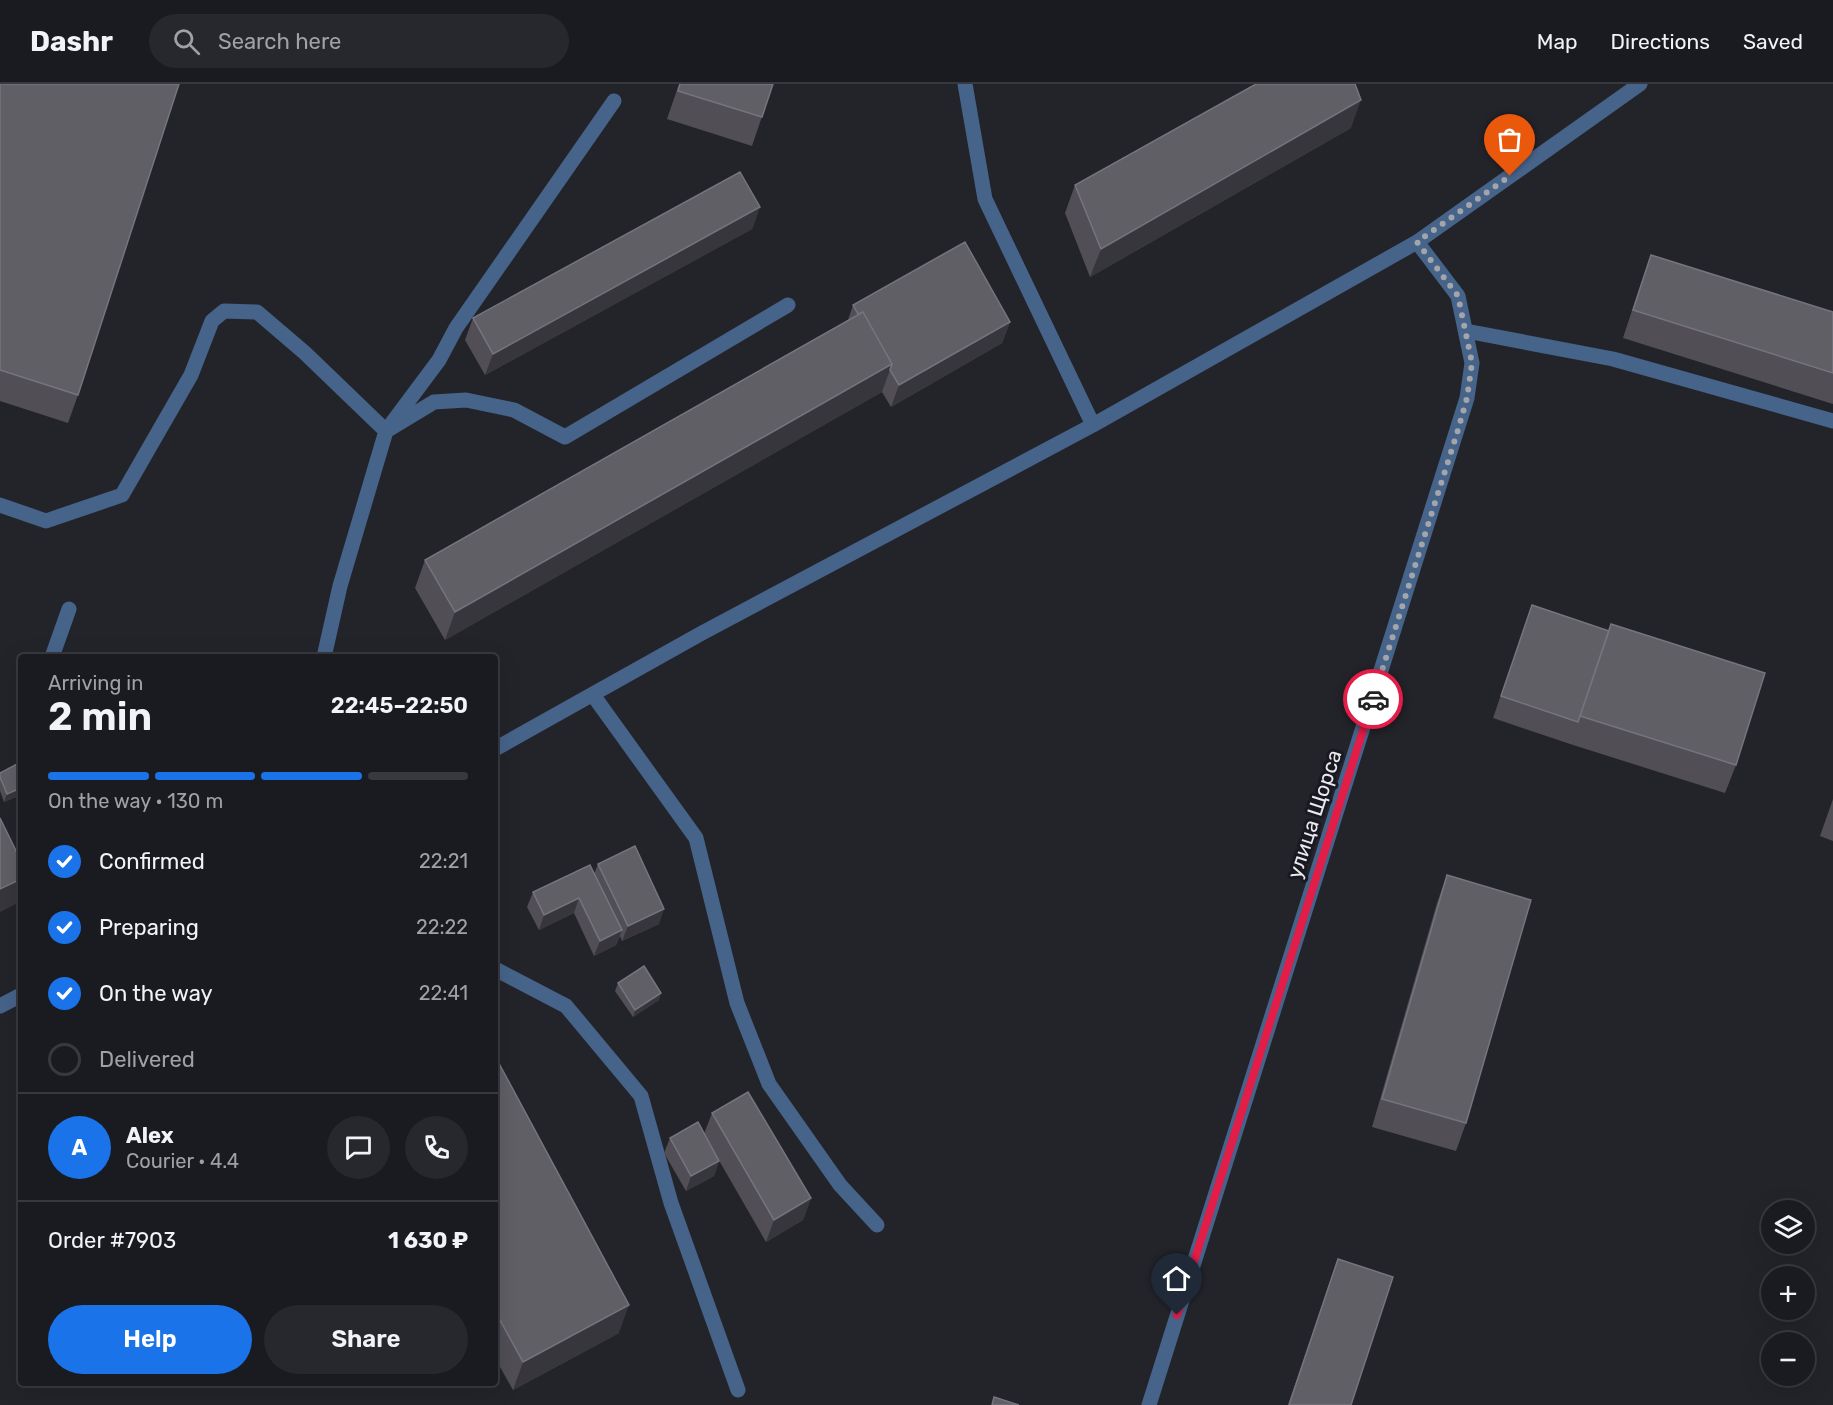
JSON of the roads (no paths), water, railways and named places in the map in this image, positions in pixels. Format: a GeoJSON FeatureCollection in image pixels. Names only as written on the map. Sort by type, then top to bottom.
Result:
{"type":"FeatureCollection","features":[{"type":"Feature","properties":{"kind":"street"},"geometry":{"type":"LineString","coordinates":[[965,84],[985,199],[1093,425]]}},
{"type":"Feature","properties":{"kind":"street"},"geometry":{"type":"LineString","coordinates":[[498,747],[702,633],[1093,425],[1417,242],[1640,84]]}},
{"type":"Feature","properties":{"kind":"street"},"geometry":{"type":"LineString","coordinates":[[325,654],[340,586],[386,431],[439,360],[456,328],[614,100]]}},
{"type":"Feature","properties":{"kind":"street","name":"улица Щорса"},"geometry":{"type":"LineString","coordinates":[[1149,1405],[1467,398],[1472,363],[1458,296],[1417,242]]}},
{"type":"Feature","properties":{"kind":"street"},"geometry":{"type":"LineString","coordinates":[[386,431],[434,402],[466,400],[514,410],[565,437],[788,305]]}},
{"type":"Feature","properties":{"kind":"street"},"geometry":{"type":"LineString","coordinates":[[0,505],[46,521],[122,495],[191,375],[212,321],[224,311],[257,312],[305,353],[386,431]]}},
{"type":"Feature","properties":{"kind":"street"},"geometry":{"type":"LineString","coordinates":[[1466,331],[1613,359],[1833,421]]}},
{"type":"Feature","properties":{"kind":"street"},"geometry":{"type":"LineString","coordinates":[[53,654],[69,609]]}},
{"type":"Feature","properties":{"kind":"street"},"geometry":{"type":"LineString","coordinates":[[593,695],[696,838],[737,1003],[769,1084],[840,1185],[877,1226]]}},
{"type":"Feature","properties":{"kind":"street"},"geometry":{"type":"LineString","coordinates":[[498,971],[566,1006],[641,1096],[671,1203],[738,1390]]}},
{"type":"Feature","properties":{"kind":"street"},"geometry":{"type":"LineString","coordinates":[[0,1005],[18,996]]}}]}
